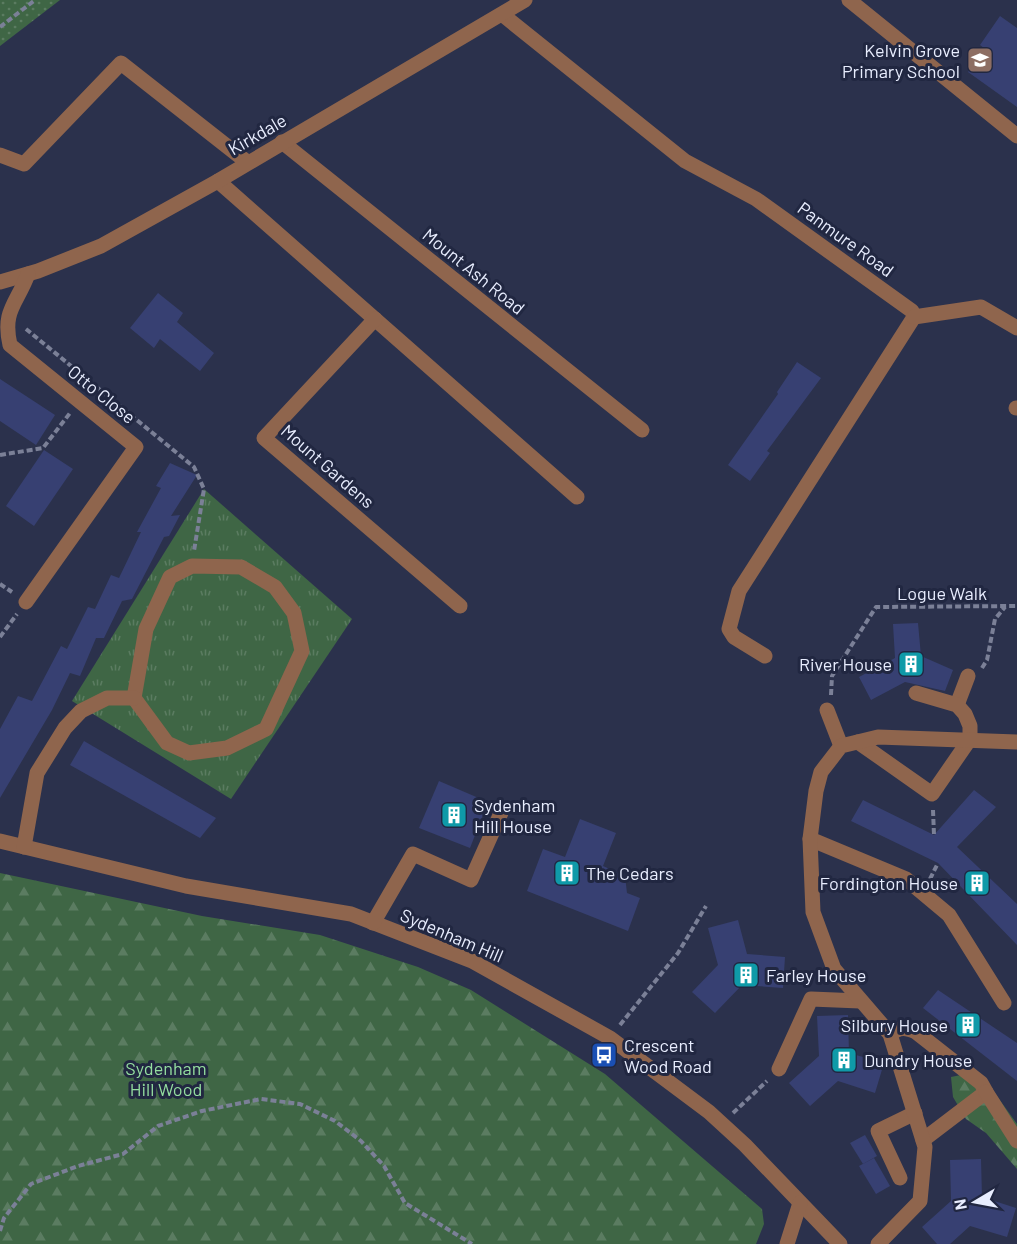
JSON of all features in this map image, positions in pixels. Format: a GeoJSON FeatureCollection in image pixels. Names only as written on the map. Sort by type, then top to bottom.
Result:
{"type":"FeatureCollection","features":[{"type":"Feature","properties":{"kind":"street","name":"Kirkdale"},"geometry":{"type":"LineString","coordinates":[[0,282],[28,274],[101,246],[218,181],[525,0]]}},
{"type":"Feature","properties":{"kind":"street"},"geometry":{"type":"LineString","coordinates":[[849,0],[1017,136]]}},
{"type":"Feature","properties":{"kind":"street","name":"Panmure Road"},"geometry":{"type":"LineString","coordinates":[[503,15],[685,161],[756,199],[912,310],[914,317]]}},
{"type":"Feature","properties":{"kind":"street"},"geometry":{"type":"LineString","coordinates":[[0,155],[24,164],[121,63],[247,162]]}},
{"type":"Feature","properties":{"kind":"street","name":"Mount Ash Road"},"geometry":{"type":"LineString","coordinates":[[282,142],[642,430]]}},
{"type":"Feature","properties":{"kind":"street"},"geometry":{"type":"LineString","coordinates":[[218,181],[577,497]]}},
{"type":"Feature","properties":{"kind":"street","name":"Otto Close"},"geometry":{"type":"LineString","coordinates":[[26,602],[136,447],[10,345],[9,308],[22,290],[28,274]]}},
{"type":"Feature","properties":{"kind":"street"},"geometry":{"type":"LineString","coordinates":[[765,656],[734,638],[729,629],[739,591],[914,317],[981,307],[1017,328]]}},
{"type":"Feature","properties":{"kind":"street","name":"Mount Gardens"},"geometry":{"type":"LineString","coordinates":[[375,319],[264,438],[460,606]]}},
{"type":"Feature","properties":{"kind":"street"},"geometry":{"type":"LineString","coordinates":[[192,566],[241,567],[275,586],[294,613],[302,651],[266,729],[227,748],[189,753],[166,743],[134,698],[146,629],[170,577],[192,566]]}},
{"type":"Feature","properties":{"kind":"street"},"geometry":{"type":"LineString","coordinates":[[957,705],[967,678]]}},
{"type":"Feature","properties":{"kind":"street"},"geometry":{"type":"LineString","coordinates":[[858,742],[932,794],[970,739],[965,714],[957,705],[916,693]]}},
{"type":"Feature","properties":{"kind":"street"},"geometry":{"type":"LineString","coordinates":[[24,847],[38,773],[65,728],[81,711],[106,698],[134,698]]}},
{"type":"Feature","properties":{"kind":"street"},"geometry":{"type":"LineString","coordinates":[[827,711],[841,746]]}},
{"type":"Feature","properties":{"kind":"street"},"geometry":{"type":"LineString","coordinates":[[878,1244],[920,1201],[925,1147],[890,1034],[834,969],[813,912],[810,839],[816,791],[821,772],[841,746],[878,737],[1017,742]]}},
{"type":"Feature","properties":{"kind":"street"},"geometry":{"type":"LineString","coordinates":[[373,923],[413,854],[471,880],[501,813]]}},
{"type":"Feature","properties":{"kind":"street"},"geometry":{"type":"LineString","coordinates":[[810,839],[906,879],[950,915],[1004,1003]]}},
{"type":"Feature","properties":{"kind":"street","name":"Sydenham Hill"},"geometry":{"type":"LineString","coordinates":[[0,841],[186,886],[351,914],[472,961],[610,1038],[722,1124],[840,1244]]}},
{"type":"Feature","properties":{"kind":"street"},"geometry":{"type":"LineString","coordinates":[[779,1069],[811,999],[860,1001]]}},
{"type":"Feature","properties":{"kind":"street"},"geometry":{"type":"LineString","coordinates":[[890,1034],[898,1028],[916,1032],[981,1083],[1017,1141]]}},
{"type":"Feature","properties":{"kind":"street"},"geometry":{"type":"LineString","coordinates":[[923,1140],[986,1092]]}},
{"type":"Feature","properties":{"kind":"street"},"geometry":{"type":"LineString","coordinates":[[900,1178],[878,1131],[915,1113]]}},
{"type":"Feature","properties":{"kind":"street"},"geometry":{"type":"LineString","coordinates":[[787,1244],[800,1203]]}},
{"type":"Feature","properties":{"kind":"path"},"geometry":{"type":"LineString","coordinates":[[0,27],[35,0]]}},
{"type":"Feature","properties":{"kind":"path"},"geometry":{"type":"LineString","coordinates":[[28,321],[26,330],[194,467],[204,489],[192,566]]}},
{"type":"Feature","properties":{"kind":"path"},"geometry":{"type":"LineString","coordinates":[[0,455],[43,448],[80,401]]}},
{"type":"Feature","properties":{"kind":"path"},"geometry":{"type":"LineString","coordinates":[[0,637],[26,602]]}},
{"type":"Feature","properties":{"kind":"path"},"geometry":{"type":"LineString","coordinates":[[967,678],[977,678],[987,660],[995,619],[1005,606]]}},
{"type":"Feature","properties":{"kind":"path","name":"Logue Walk"},"geometry":{"type":"LineString","coordinates":[[827,711],[832,676],[876,607],[1017,606]]}},
{"type":"Feature","properties":{"kind":"path"},"geometry":{"type":"LineString","coordinates":[[932,794],[934,834]]}},
{"type":"Feature","properties":{"kind":"path"},"geometry":{"type":"LineString","coordinates":[[610,1038],[678,953],[706,906]]}},
{"type":"Feature","properties":{"kind":"path"},"geometry":{"type":"LineString","coordinates":[[722,1124],[779,1069]]}},
{"type":"Feature","properties":{"kind":"path"},"geometry":{"type":"LineString","coordinates":[[0,1231],[4,1218],[31,1184],[78,1166],[123,1154],[158,1126],[202,1112],[261,1099],[300,1104],[335,1121],[361,1141],[384,1166],[405,1203],[472,1244]]}},
{"type":"Feature","properties":{"kind":"green space"},"geometry":{"type":"Polygon","coordinates":[[[0,0],[60,0],[0,46],[0,0]]]}},
{"type":"Feature","properties":{"kind":"green space"},"geometry":{"type":"Polygon","coordinates":[[[204,489],[352,619],[231,799],[72,701],[204,489]]]}},
{"type":"Feature","properties":{"kind":"green space","name":"Sydenham Hill Wood"},"geometry":{"type":"Polygon","coordinates":[[[0,873],[202,916],[320,935],[418,967],[471,990],[605,1074],[762,1209],[764,1224],[756,1244],[0,1244],[0,873]]]}},
{"type":"Feature","properties":{"kind":"green space"},"geometry":{"type":"Polygon","coordinates":[[[971,1073],[989,1085],[1017,1124],[1017,1169],[986,1133],[966,1119],[953,1097],[951,1077],[971,1073]]]}},
{"type":"Feature","properties":{"kind":"building"},"geometry":{"type":"Polygon","coordinates":[[[1000,16],[1017,28],[1017,107],[968,72],[984,48],[980,45],[1000,16]]]}},
{"type":"Feature","properties":{"kind":"building"},"geometry":{"type":"Polygon","coordinates":[[[158,293],[183,313],[177,322],[214,353],[200,371],[160,339],[154,348],[130,328],[158,293]]]}},
{"type":"Feature","properties":{"kind":"building"},"geometry":{"type":"Polygon","coordinates":[[[797,362],[821,378],[767,451],[770,453],[750,481],[728,465],[778,394],[777,392],[797,362]]]}},
{"type":"Feature","properties":{"kind":"building"},"geometry":{"type":"Polygon","coordinates":[[[0,379],[55,415],[36,445],[0,421],[0,379]]]}},
{"type":"Feature","properties":{"kind":"building"},"geometry":{"type":"Polygon","coordinates":[[[44,450],[73,469],[34,526],[6,506],[44,450]]]}},
{"type":"Feature","properties":{"kind":"building"},"geometry":{"type":"Polygon","coordinates":[[[170,463],[197,475],[171,516],[180,515],[169,536],[164,537],[132,599],[122,601],[104,638],[96,638],[80,676],[70,673],[52,710],[0,798],[0,729],[18,696],[32,701],[61,646],[67,649],[88,607],[95,609],[111,575],[119,578],[141,532],[137,532],[161,488],[156,486],[170,463]]]}},
{"type":"Feature","properties":{"kind":"building","name":"River House"},"geometry":{"type":"Polygon","coordinates":[[[918,623],[921,656],[953,670],[945,691],[905,682],[871,700],[859,677],[895,658],[893,624],[918,623]]]}},
{"type":"Feature","properties":{"kind":"building"},"geometry":{"type":"Polygon","coordinates":[[[84,741],[216,818],[200,838],[70,765],[84,741]]]}},
{"type":"Feature","properties":{"kind":"building","name":"Sydenham Hill House"},"geometry":{"type":"Polygon","coordinates":[[[439,781],[488,802],[470,848],[419,828],[439,781]]]}},
{"type":"Feature","properties":{"kind":"building","name":"Fordington House"},"geometry":{"type":"Polygon","coordinates":[[[974,790],[996,807],[957,847],[1017,904],[1017,945],[938,863],[851,821],[863,800],[934,835],[974,790]]]}},
{"type":"Feature","properties":{"kind":"building","name":"The Cedars"},"geometry":{"type":"Polygon","coordinates":[[[580,819],[616,833],[603,866],[625,876],[627,893],[640,898],[628,931],[527,891],[543,849],[565,857],[580,819]]]}},
{"type":"Feature","properties":{"kind":"building","name":"Farley House"},"geometry":{"type":"Polygon","coordinates":[[[738,920],[747,954],[785,957],[783,988],[742,985],[715,1013],[692,992],[718,965],[708,928],[738,920]]]}},
{"type":"Feature","properties":{"kind":"building","name":"Silbury House"},"geometry":{"type":"Polygon","coordinates":[[[938,990],[1017,1043],[1017,1081],[923,1008],[938,990]]]}},
{"type":"Feature","properties":{"kind":"building","name":"Dundry House"},"geometry":{"type":"Polygon","coordinates":[[[848,1015],[849,1053],[884,1063],[875,1093],[838,1081],[810,1106],[789,1083],[819,1056],[817,1016],[848,1015]]]}},
{"type":"Feature","properties":{"kind":"building"},"geometry":{"type":"Polygon","coordinates":[[[865,1135],[877,1156],[863,1164],[850,1143],[865,1135]]]}},
{"type":"Feature","properties":{"kind":"building"},"geometry":{"type":"Polygon","coordinates":[[[874,1158],[890,1186],[876,1194],[859,1166],[874,1158]]]}},
{"type":"Feature","properties":{"kind":"building"},"geometry":{"type":"Polygon","coordinates":[[[981,1159],[982,1197],[1016,1208],[1007,1237],[970,1226],[950,1244],[937,1244],[922,1227],[951,1201],[950,1160],[981,1159]]]}},
{"type":"Feature","properties":{"kind":"place","name":"Kelvin Grove Primary School"},"geometry":{"type":"Point","coordinates":[980,60]}},
{"type":"Feature","properties":{"kind":"place","name":"River House"},"geometry":{"type":"Point","coordinates":[911,664]}},
{"type":"Feature","properties":{"kind":"place","name":"Sydenham Hill House"},"geometry":{"type":"Point","coordinates":[454,815]}},
{"type":"Feature","properties":{"kind":"place","name":"The Cedars"},"geometry":{"type":"Point","coordinates":[567,873]}},
{"type":"Feature","properties":{"kind":"place","name":"Fordington House"},"geometry":{"type":"Point","coordinates":[977,883]}},
{"type":"Feature","properties":{"kind":"place","name":"Farley House"},"geometry":{"type":"Point","coordinates":[746,975]}},
{"type":"Feature","properties":{"kind":"place","name":"Silbury House"},"geometry":{"type":"Point","coordinates":[968,1025]}},
{"type":"Feature","properties":{"kind":"place","name":"Crescent Wood Road"},"geometry":{"type":"Point","coordinates":[604,1055]}},
{"type":"Feature","properties":{"kind":"place","name":"Dundry House"},"geometry":{"type":"Point","coordinates":[844,1060]}}]}
